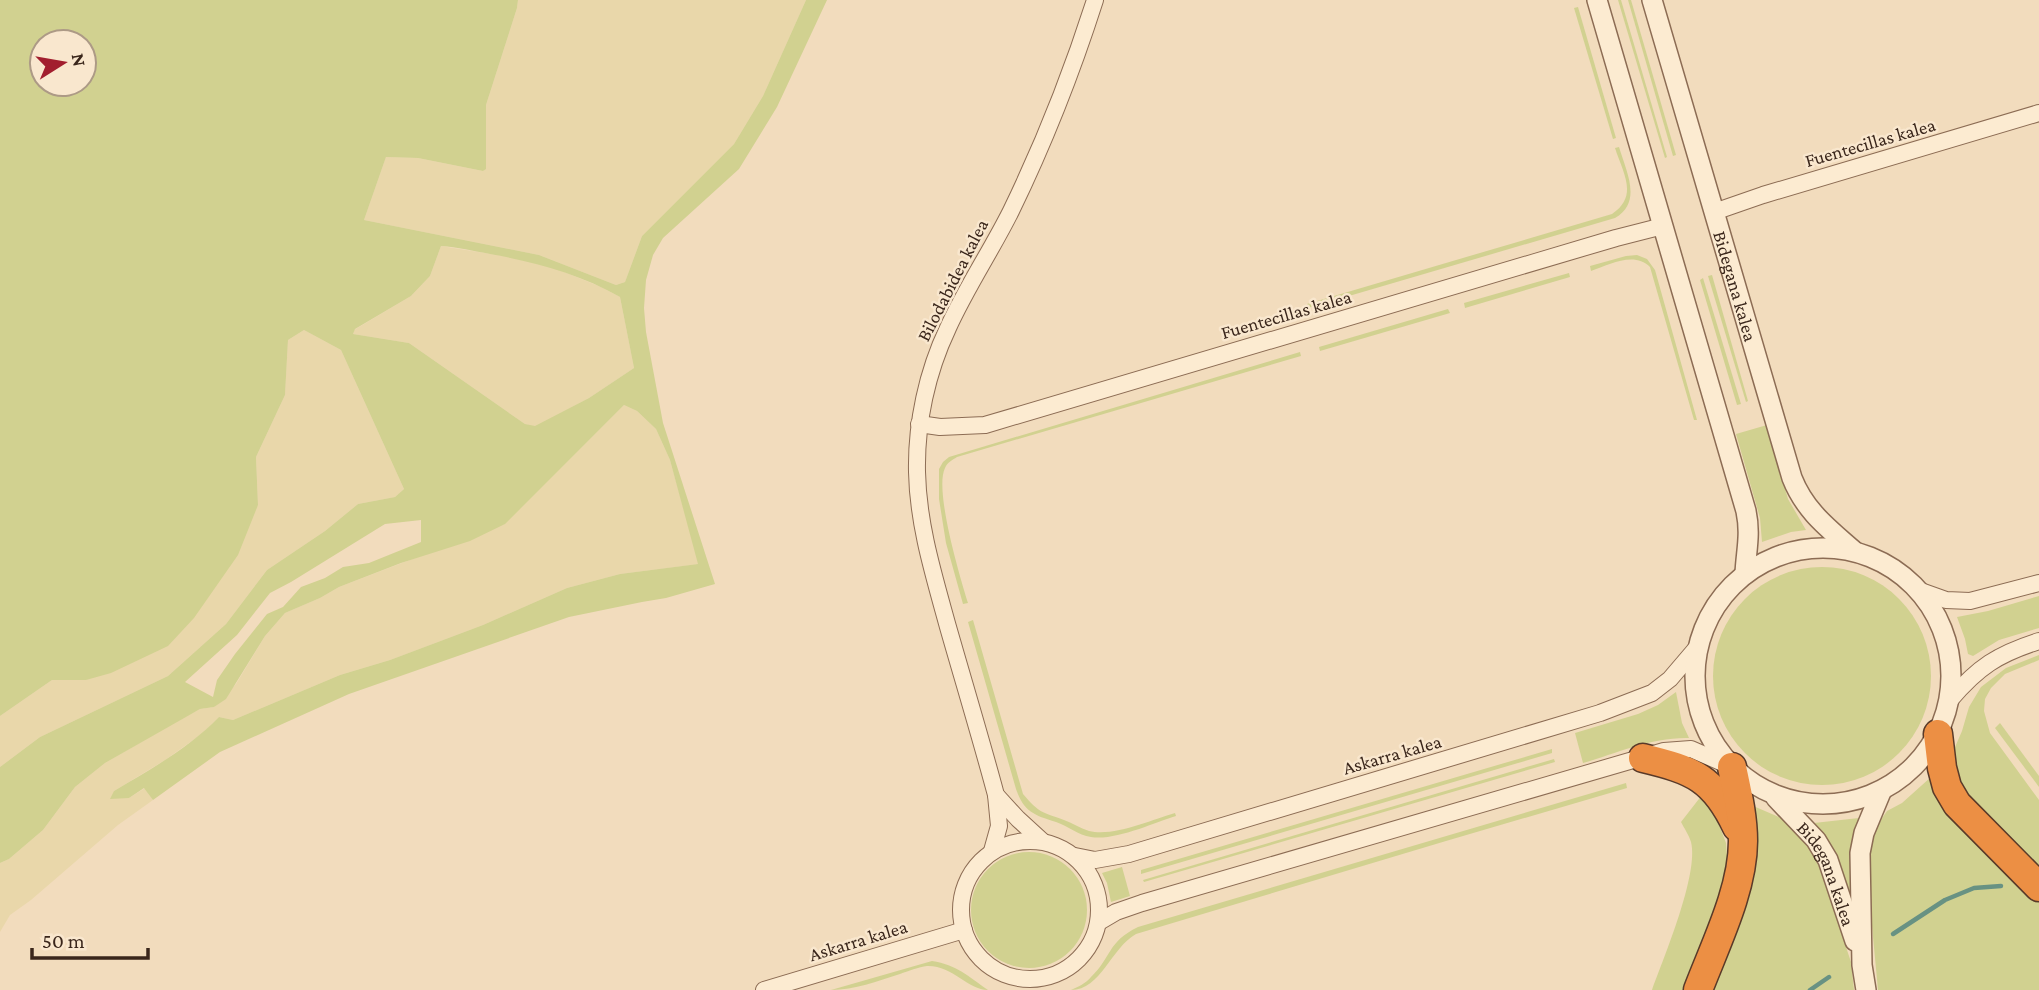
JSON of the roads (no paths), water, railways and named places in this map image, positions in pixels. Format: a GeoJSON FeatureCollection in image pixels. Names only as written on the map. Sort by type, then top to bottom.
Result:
{"type":"FeatureCollection","features":[{"type":"Feature","properties":{"kind":"highway"},"geometry":{"type":"LineString","coordinates":[[1938,734],[1947,787],[1957,804],[2039,887]]}},
{"type":"Feature","properties":{"kind":"highway"},"geometry":{"type":"LineString","coordinates":[[1643,758],[1695,774],[1713,787],[1725,802],[1743,841]]}},
{"type":"Feature","properties":{"kind":"highway"},"geometry":{"type":"LineString","coordinates":[[1698,990],[1740,872],[1743,841],[1739,797],[1732,767]]}},
{"type":"Feature","properties":{"kind":"street","name":"Bilodabidea kalea"},"geometry":{"type":"LineString","coordinates":[[992,851],[999,826],[996,795],[938,591],[923,528],[917,473],[919,424],[927,386],[947,329],[1010,213],[1033,163],[1067,83],[1096,0]]}},
{"type":"Feature","properties":{"kind":"street"},"geometry":{"type":"LineString","coordinates":[[1597,0],[1746,512],[1749,536],[1745,574]]}},
{"type":"Feature","properties":{"kind":"street","name":"Bidegana kalea"},"geometry":{"type":"LineString","coordinates":[[1652,0],[1798,493],[1813,514],[1855,551]]}},
{"type":"Feature","properties":{"kind":"street","name":"Fuentecillas kalea"},"geometry":{"type":"LineString","coordinates":[[1714,212],[2039,113]]}},
{"type":"Feature","properties":{"kind":"street","name":"Fuentecillas kalea"},"geometry":{"type":"LineString","coordinates":[[919,424],[940,427],[985,425],[1663,226]]}},
{"type":"Feature","properties":{"kind":"street"},"geometry":{"type":"LineString","coordinates":[[1826,548],[1855,551],[1879,560],[1900,573],[1918,590],[1936,614],[1947,641],[1952,670],[1950,699],[1938,734],[1924,757],[1904,777],[1881,792],[1860,800],[1827,805],[1794,802],[1751,783],[1732,767],[1718,750],[1707,731],[1695,689],[1699,645],[1716,606],[1745,574],[1770,559],[1797,550],[1826,548]]}},
{"type":"Feature","properties":{"kind":"street"},"geometry":{"type":"LineString","coordinates":[[1918,590],[1946,600],[1970,601],[2039,583]]}},
{"type":"Feature","properties":{"kind":"street"},"geometry":{"type":"LineString","coordinates":[[1950,699],[1986,664],[2014,649],[2039,641]]}},
{"type":"Feature","properties":{"kind":"street","name":"Askarra kalea"},"geometry":{"type":"LineString","coordinates":[[1075,856],[1095,860],[1129,853],[1600,713],[1652,693],[1670,679],[1699,645]]}},
{"type":"Feature","properties":{"kind":"street"},"geometry":{"type":"LineString","coordinates":[[1099,922],[1116,912],[1142,903],[1664,751],[1691,749],[1732,767]]}},
{"type":"Feature","properties":{"kind":"street","name":"Bidegana kalea"},"geometry":{"type":"LineString","coordinates":[[1866,990],[1862,965],[1860,853],[1864,833],[1881,792]]}},
{"type":"Feature","properties":{"kind":"street","name":"Bidegana kalea"},"geometry":{"type":"LineString","coordinates":[[1772,794],[1816,839],[1828,860],[1862,965]]}},
{"type":"Feature","properties":{"kind":"street","name":"Bilodabidea kalea"},"geometry":{"type":"LineString","coordinates":[[996,795],[1042,841]]}},
{"type":"Feature","properties":{"kind":"street"},"geometry":{"type":"LineString","coordinates":[[1016,841],[1042,841],[1075,856],[1096,886],[1099,922],[1091,944],[1076,962],[1057,974],[1034,980],[1011,977],[990,967],[974,951],[964,930],[961,912],[965,886],[978,863],[992,851],[1016,841]]}},
{"type":"Feature","properties":{"kind":"street","name":"Askarra kalea"},"geometry":{"type":"LineString","coordinates":[[764,990],[964,930]]}},
{"type":"Feature","properties":{"kind":"waterway"},"geometry":{"type":"LineString","coordinates":[[1893,934],[1945,900],[1974,888],[2001,886]]}},
{"type":"Feature","properties":{"kind":"waterway"},"geometry":{"type":"LineString","coordinates":[[1810,990],[1829,977]]}}]}
